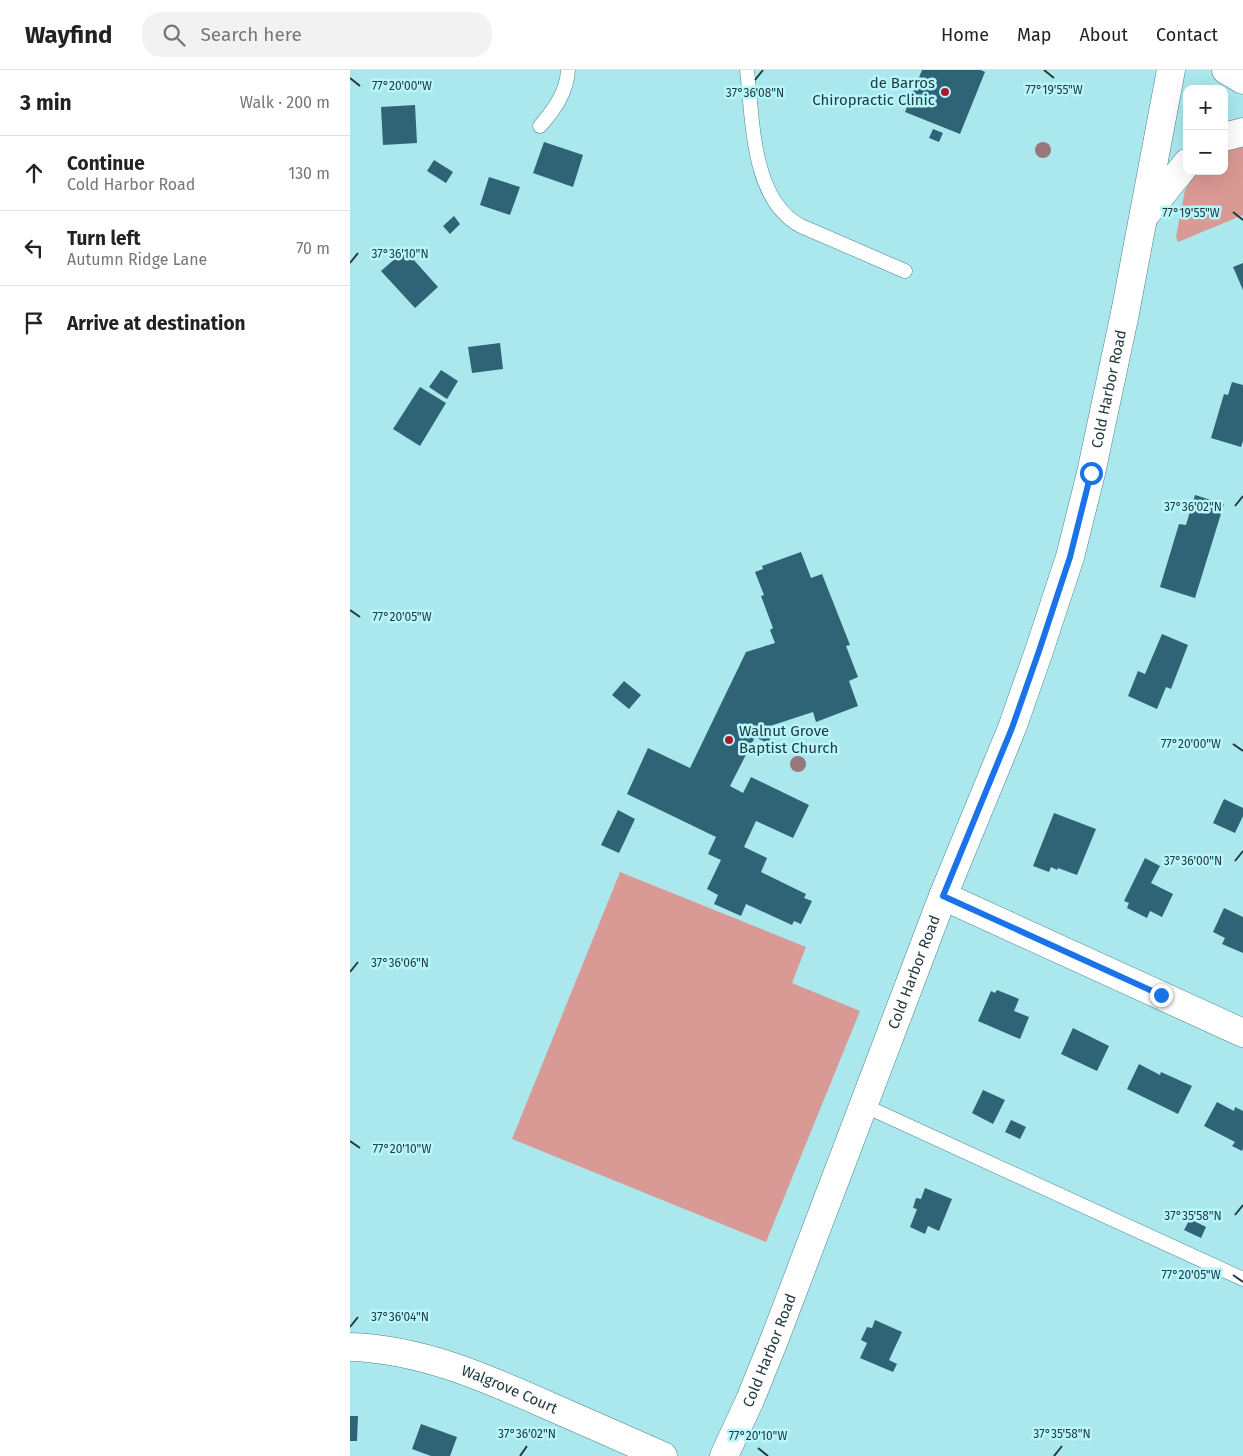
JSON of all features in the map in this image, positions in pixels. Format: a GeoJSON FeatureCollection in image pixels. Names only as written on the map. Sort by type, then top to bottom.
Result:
{"type":"FeatureCollection","features":[{"type":"Feature","properties":{"kind":"main road","name":"Cold Harbor Road"},"geometry":{"type":"LineString","coordinates":[[724,1456],[750,1400],[775,1338],[943,896],[1012,728],[1070,557],[1091,473],[1125,313],[1171,70]]}},
{"type":"Feature","properties":{"kind":"main road"},"geometry":{"type":"LineString","coordinates":[[1226,70],[1243,80]]}},
{"type":"Feature","properties":{"kind":"main road"},"geometry":{"type":"LineString","coordinates":[[1228,136],[1243,132]]}},
{"type":"Feature","properties":{"kind":"main road"},"geometry":{"type":"LineString","coordinates":[[1143,217],[1183,168]]}},
{"type":"Feature","properties":{"kind":"main road"},"geometry":{"type":"LineString","coordinates":[[943,896],[1243,1033]]}},
{"type":"Feature","properties":{"kind":"main road","name":"Walgrove Court"},"geometry":{"type":"LineString","coordinates":[[350,1347],[401,1353],[449,1364],[485,1377],[662,1456]]}},
{"type":"Feature","properties":{"kind":"lane"},"geometry":{"type":"LineString","coordinates":[[540,126],[552,113],[563,94],[568,70]]}},
{"type":"Feature","properties":{"kind":"lane"},"geometry":{"type":"LineString","coordinates":[[747,70],[758,166],[767,189],[785,215],[792,222],[905,271]]}},
{"type":"Feature","properties":{"kind":"lane"},"geometry":{"type":"LineString","coordinates":[[863,1105],[1243,1279]]}},
{"type":"Feature","properties":{"kind":"shaded area"},"geometry":{"type":"Polygon","coordinates":[[[1243,145],[1243,215],[1178,242],[1176,237],[1185,190],[1194,175],[1228,175],[1228,149],[1243,145]]]}},
{"type":"Feature","properties":{"kind":"shaded area"},"geometry":{"type":"Polygon","coordinates":[[[620,872],[806,947],[792,983],[860,1011],[766,1242],[512,1139],[620,872]]]}},
{"type":"Feature","properties":{"kind":"building","name":"de Barros Chiropractic Clinic"},"geometry":{"type":"Polygon","coordinates":[[[922,70],[981,70],[985,72],[960,134],[905,112],[922,70]]]}},
{"type":"Feature","properties":{"kind":"building"},"geometry":{"type":"Polygon","coordinates":[[[415,105],[417,143],[383,145],[381,107],[415,105]]]}},
{"type":"Feature","properties":{"kind":"building"},"geometry":{"type":"Polygon","coordinates":[[[933,129],[943,133],[939,142],[929,138],[933,129]]]}},
{"type":"Feature","properties":{"kind":"building"},"geometry":{"type":"Polygon","coordinates":[[[544,142],[583,155],[573,187],[533,173],[544,142]]]}},
{"type":"Feature","properties":{"kind":"building"},"geometry":{"type":"Polygon","coordinates":[[[434,160],[453,172],[446,183],[427,171],[434,160]]]}},
{"type":"Feature","properties":{"kind":"building"},"geometry":{"type":"Polygon","coordinates":[[[489,177],[520,187],[510,215],[480,205],[489,177]]]}},
{"type":"Feature","properties":{"kind":"building"},"geometry":{"type":"Polygon","coordinates":[[[454,216],[460,224],[450,234],[443,226],[454,216]]]}},
{"type":"Feature","properties":{"kind":"building"},"geometry":{"type":"Polygon","coordinates":[[[405,250],[438,287],[415,308],[381,271],[405,250]]]}},
{"type":"Feature","properties":{"kind":"building"},"geometry":{"type":"Polygon","coordinates":[[[1243,263],[1243,290],[1233,267],[1243,263]]]}},
{"type":"Feature","properties":{"kind":"building"},"geometry":{"type":"Polygon","coordinates":[[[500,343],[503,369],[472,373],[468,347],[500,343]]]}},
{"type":"Feature","properties":{"kind":"building"},"geometry":{"type":"Polygon","coordinates":[[[441,370],[458,381],[447,399],[429,387],[441,370]]]}},
{"type":"Feature","properties":{"kind":"building"},"geometry":{"type":"Polygon","coordinates":[[[1232,382],[1243,385],[1243,441],[1241,447],[1211,438],[1224,394],[1228,395],[1232,382]]]}},
{"type":"Feature","properties":{"kind":"building"},"geometry":{"type":"Polygon","coordinates":[[[420,387],[446,403],[420,446],[393,429],[420,387]]]}},
{"type":"Feature","properties":{"kind":"building"},"geometry":{"type":"Polygon","coordinates":[[[1195,495],[1224,504],[1195,598],[1160,587],[1179,524],[1186,525],[1195,495]]]}},
{"type":"Feature","properties":{"kind":"building","name":"Walnut Grove Baptist Church"},"geometry":{"type":"Polygon","coordinates":[[[801,552],[811,578],[822,574],[850,645],[846,646],[858,677],[849,681],[858,706],[816,722],[813,712],[764,728],[774,732],[768,743],[755,737],[730,786],[743,793],[751,777],[809,805],[793,838],[756,821],[744,847],[767,858],[761,872],[806,894],[804,898],[812,901],[801,924],[794,921],[792,925],[746,904],[741,916],[714,904],[718,895],[707,889],[721,860],[708,854],[716,837],[627,794],[648,748],[690,768],[746,652],[775,643],[770,630],[773,628],[761,596],[764,595],[755,572],[763,569],[762,566],[801,552]]]}},
{"type":"Feature","properties":{"kind":"building"},"geometry":{"type":"Polygon","coordinates":[[[1162,634],[1188,645],[1171,689],[1166,687],[1157,709],[1128,696],[1138,671],[1145,674],[1162,634]]]}},
{"type":"Feature","properties":{"kind":"building"},"geometry":{"type":"Polygon","coordinates":[[[624,681],[641,695],[629,709],[612,695],[624,681]]]}},
{"type":"Feature","properties":{"kind":"building"},"geometry":{"type":"Polygon","coordinates":[[[1224,799],[1243,808],[1243,816],[1235,833],[1213,823],[1224,799]]]}},
{"type":"Feature","properties":{"kind":"building"},"geometry":{"type":"Polygon","coordinates":[[[618,810],[635,819],[619,853],[601,845],[618,810]]]}},
{"type":"Feature","properties":{"kind":"building"},"geometry":{"type":"Polygon","coordinates":[[[1054,813],[1096,829],[1077,875],[1058,868],[1057,870],[1051,867],[1049,872],[1033,866],[1054,813]]]}},
{"type":"Feature","properties":{"kind":"building"},"geometry":{"type":"Polygon","coordinates":[[[1145,858],[1160,866],[1151,883],[1173,894],[1162,917],[1150,911],[1147,918],[1127,908],[1129,903],[1124,901],[1145,858]]]}},
{"type":"Feature","properties":{"kind":"building"},"geometry":{"type":"Polygon","coordinates":[[[1224,908],[1243,917],[1243,953],[1222,944],[1225,938],[1213,932],[1224,908]]]}},
{"type":"Feature","properties":{"kind":"building"},"geometry":{"type":"Polygon","coordinates":[[[997,990],[1019,999],[1014,1011],[1029,1017],[1020,1039],[978,1021],[991,991],[995,993],[997,990]]]}},
{"type":"Feature","properties":{"kind":"building"},"geometry":{"type":"Polygon","coordinates":[[[1073,1028],[1109,1046],[1097,1071],[1061,1054],[1073,1028]]]}},
{"type":"Feature","properties":{"kind":"building"},"geometry":{"type":"Polygon","coordinates":[[[1139,1064],[1160,1075],[1161,1072],[1192,1086],[1178,1114],[1127,1089],[1139,1064]]]}},
{"type":"Feature","properties":{"kind":"building"},"geometry":{"type":"Polygon","coordinates":[[[983,1090],[1005,1100],[993,1124],[972,1113],[983,1090]]]}},
{"type":"Feature","properties":{"kind":"building"},"geometry":{"type":"Polygon","coordinates":[[[1217,1102],[1234,1111],[1235,1107],[1243,1111],[1242,1151],[1232,1146],[1235,1142],[1204,1126],[1217,1102]]]}},
{"type":"Feature","properties":{"kind":"building"},"geometry":{"type":"Polygon","coordinates":[[[1011,1120],[1026,1127],[1020,1139],[1005,1132],[1011,1120]]]}},
{"type":"Feature","properties":{"kind":"building"},"geometry":{"type":"Polygon","coordinates":[[[925,1188],[952,1199],[939,1231],[928,1226],[925,1234],[910,1227],[917,1209],[913,1208],[916,1198],[921,1199],[925,1188]]]}},
{"type":"Feature","properties":{"kind":"building"},"geometry":{"type":"Polygon","coordinates":[[[1190,1219],[1206,1227],[1201,1238],[1184,1230],[1190,1219]]]}},
{"type":"Feature","properties":{"kind":"building"},"geometry":{"type":"Polygon","coordinates":[[[875,1320],[902,1332],[889,1360],[897,1364],[893,1372],[860,1358],[867,1343],[861,1340],[867,1327],[872,1328],[875,1320]]]}},
{"type":"Feature","properties":{"kind":"building"},"geometry":{"type":"Polygon","coordinates":[[[350,1416],[358,1416],[357,1441],[350,1441],[350,1416]]]}},
{"type":"Feature","properties":{"kind":"building"},"geometry":{"type":"Polygon","coordinates":[[[421,1424],[457,1437],[450,1456],[431,1456],[412,1449],[421,1424]]]}},
{"type":"Feature","properties":{"kind":"place","name":"de Barros Chiropractic Clinic"},"geometry":{"type":"Point","coordinates":[945,92]}},
{"type":"Feature","properties":{"kind":"place","name":"Walnut Grove Baptist Church"},"geometry":{"type":"Point","coordinates":[729,740]}},
{"type":"Feature","properties":{"kind":"route"},"geometry":{"type":"LineString","coordinates":[[1091,473],[1070,557],[1039,651],[1012,728],[943,896],[1161,995]]}}]}
